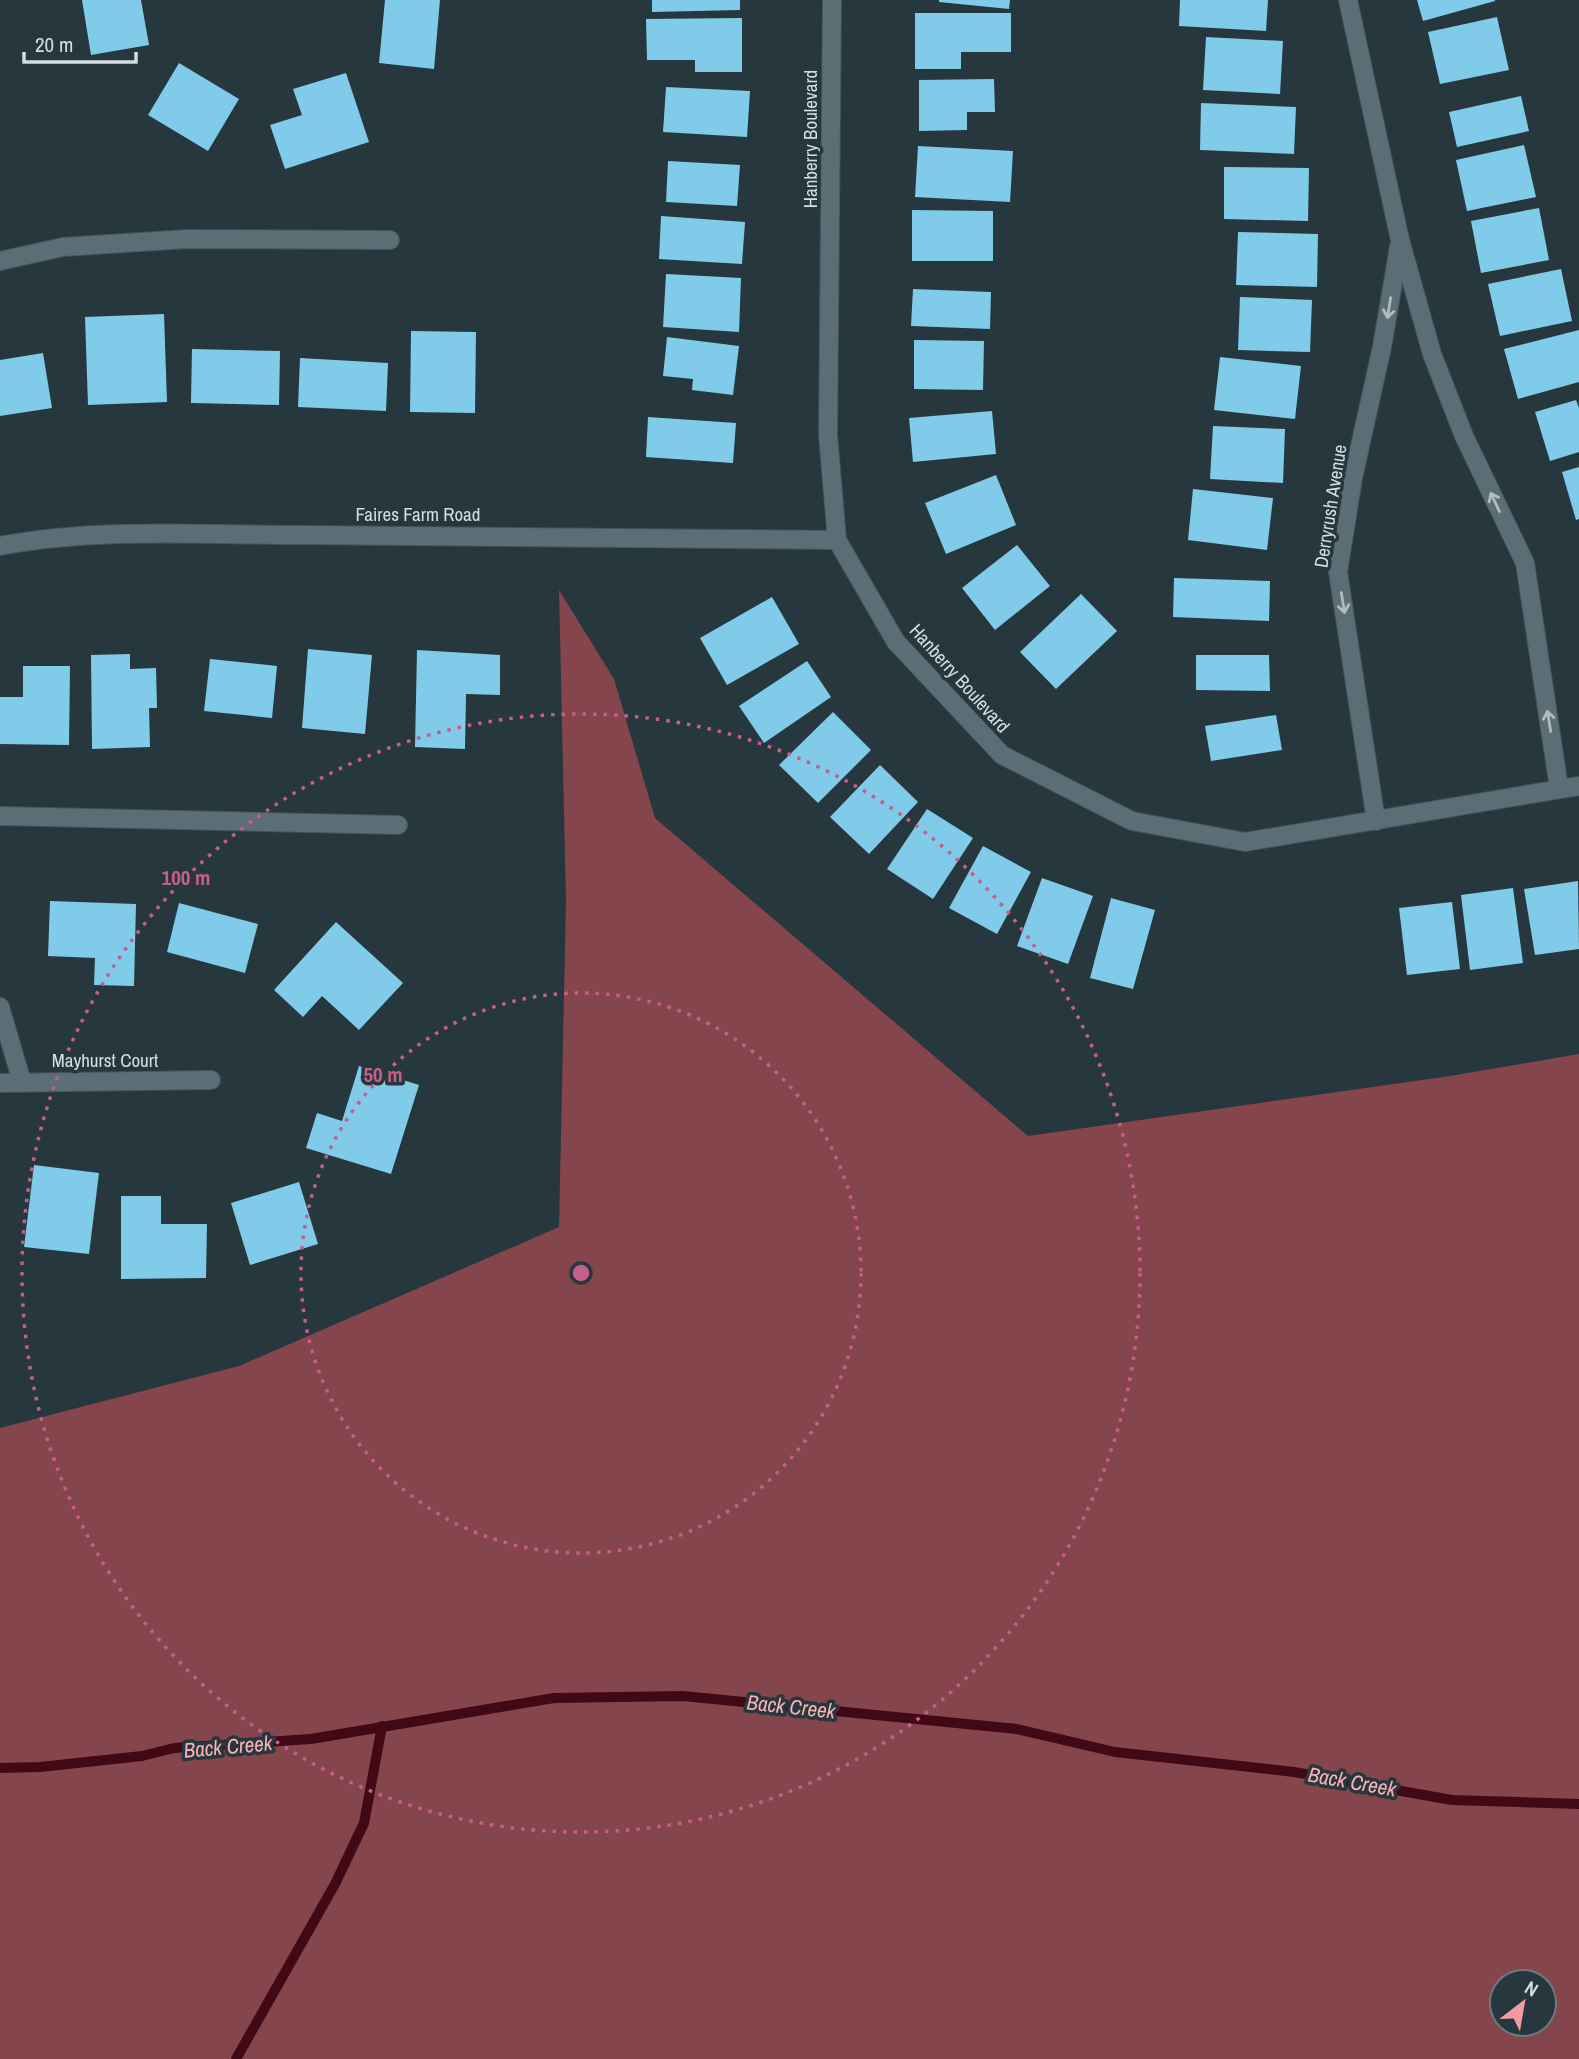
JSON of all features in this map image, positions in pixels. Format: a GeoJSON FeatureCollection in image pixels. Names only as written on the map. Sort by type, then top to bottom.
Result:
{"type":"FeatureCollection","features":[{"type":"Feature","properties":{"kind":"street","name":"Hanberry Boulevard"},"geometry":{"type":"LineString","coordinates":[[832,0],[828,435],[837,540],[896,642],[1002,755],[1132,821],[1245,842],[1579,786]]}},
{"type":"Feature","properties":{"kind":"street","name":"Derryrush Avenue"},"geometry":{"type":"LineString","coordinates":[[1349,0],[1400,240],[1432,354],[1464,436],[1525,563],[1559,788]]}},
{"type":"Feature","properties":{"kind":"street"},"geometry":{"type":"LineString","coordinates":[[0,261],[63,247],[187,239],[390,240]]}},
{"type":"Feature","properties":{"kind":"street","name":"Derryrush Avenue"},"geometry":{"type":"LineString","coordinates":[[1376,821],[1338,572],[1353,478],[1382,347],[1400,240]]}},
{"type":"Feature","properties":{"kind":"street","name":"Faires Farm Road"},"geometry":{"type":"LineString","coordinates":[[0,546],[32,540],[113,534],[837,540]]}},
{"type":"Feature","properties":{"kind":"street"},"geometry":{"type":"LineString","coordinates":[[0,816],[398,825]]}},
{"type":"Feature","properties":{"kind":"street"},"geometry":{"type":"LineString","coordinates":[[0,1007],[22,1082]]}},
{"type":"Feature","properties":{"kind":"street","name":"Mayhurst Court"},"geometry":{"type":"LineString","coordinates":[[0,1083],[211,1080]]}},
{"type":"Feature","properties":{"kind":"shaded area"},"geometry":{"type":"Polygon","coordinates":[[[559,590],[614,679],[655,818],[1028,1136],[1450,1076],[1579,1054],[1579,2059],[0,2059],[0,1428],[239,1366],[559,1227],[566,902],[559,590]]]}},
{"type":"Feature","properties":{"kind":"building"},"geometry":{"type":"Polygon","coordinates":[[[82,0],[141,0],[149,45],[91,55],[82,0]]]}},
{"type":"Feature","properties":{"kind":"building"},"geometry":{"type":"Polygon","coordinates":[[[385,0],[440,0],[434,69],[379,63],[385,0]]]}},
{"type":"Feature","properties":{"kind":"building"},"geometry":{"type":"Polygon","coordinates":[[[652,0],[740,0],[740,10],[652,12],[652,0]]]}},
{"type":"Feature","properties":{"kind":"building"},"geometry":{"type":"Polygon","coordinates":[[[939,0],[1010,0],[1009,9],[939,0]]]}},
{"type":"Feature","properties":{"kind":"building"},"geometry":{"type":"Polygon","coordinates":[[[1180,0],[1268,0],[1266,31],[1179,26],[1180,0]]]}},
{"type":"Feature","properties":{"kind":"building"},"geometry":{"type":"Polygon","coordinates":[[[1417,0],[1495,0],[1495,1],[1423,21],[1417,0]]]}},
{"type":"Feature","properties":{"kind":"building"},"geometry":{"type":"Polygon","coordinates":[[[915,13],[1011,13],[1011,52],[961,52],[961,69],[915,69],[915,13]]]}},
{"type":"Feature","properties":{"kind":"building"},"geometry":{"type":"Polygon","coordinates":[[[1497,17],[1509,70],[1440,84],[1428,32],[1497,17]]]}},
{"type":"Feature","properties":{"kind":"building"},"geometry":{"type":"Polygon","coordinates":[[[742,18],[742,72],[695,72],[695,60],[647,60],[646,19],[742,18]]]}},
{"type":"Feature","properties":{"kind":"building"},"geometry":{"type":"Polygon","coordinates":[[[1206,37],[1283,41],[1280,94],[1203,90],[1206,37]]]}},
{"type":"Feature","properties":{"kind":"building"},"geometry":{"type":"Polygon","coordinates":[[[179,63],[239,99],[208,151],[148,115],[179,63]]]}},
{"type":"Feature","properties":{"kind":"building"},"geometry":{"type":"Polygon","coordinates":[[[346,73],[369,142],[285,169],[270,125],[302,115],[293,89],[346,73]]]}},
{"type":"Feature","properties":{"kind":"building"},"geometry":{"type":"Polygon","coordinates":[[[994,79],[995,112],[967,112],[967,130],[919,131],[919,80],[994,79]]]}},
{"type":"Feature","properties":{"kind":"building"},"geometry":{"type":"Polygon","coordinates":[[[666,87],[750,91],[747,137],[663,132],[666,87]]]}},
{"type":"Feature","properties":{"kind":"building"},"geometry":{"type":"Polygon","coordinates":[[[1521,96],[1529,131],[1457,147],[1449,112],[1521,96]]]}},
{"type":"Feature","properties":{"kind":"building"},"geometry":{"type":"Polygon","coordinates":[[[1201,103],[1296,107],[1294,154],[1200,150],[1201,103]]]}},
{"type":"Feature","properties":{"kind":"building"},"geometry":{"type":"Polygon","coordinates":[[[1524,145],[1536,197],[1467,211],[1456,160],[1524,145]]]}},
{"type":"Feature","properties":{"kind":"building"},"geometry":{"type":"Polygon","coordinates":[[[918,146],[1013,151],[1010,202],[915,197],[918,146]]]}},
{"type":"Feature","properties":{"kind":"building"},"geometry":{"type":"Polygon","coordinates":[[[668,161],[740,165],[737,206],[666,202],[668,161]]]}},
{"type":"Feature","properties":{"kind":"building"},"geometry":{"type":"Polygon","coordinates":[[[1224,167],[1309,168],[1308,221],[1224,219],[1224,167]]]}},
{"type":"Feature","properties":{"kind":"building"},"geometry":{"type":"Polygon","coordinates":[[[1539,208],[1549,260],[1481,273],[1471,221],[1539,208]]]}},
{"type":"Feature","properties":{"kind":"building"},"geometry":{"type":"Polygon","coordinates":[[[912,210],[993,211],[993,261],[912,261],[912,210]]]}},
{"type":"Feature","properties":{"kind":"building"},"geometry":{"type":"Polygon","coordinates":[[[661,216],[745,222],[742,264],[659,259],[661,216]]]}},
{"type":"Feature","properties":{"kind":"building"},"geometry":{"type":"Polygon","coordinates":[[[1238,232],[1318,234],[1317,287],[1236,285],[1238,232]]]}},
{"type":"Feature","properties":{"kind":"building"},"geometry":{"type":"Polygon","coordinates":[[[1561,269],[1572,321],[1500,336],[1488,284],[1561,269]]]}},
{"type":"Feature","properties":{"kind":"building"},"geometry":{"type":"Polygon","coordinates":[[[666,274],[741,278],[739,332],[663,327],[666,274]]]}},
{"type":"Feature","properties":{"kind":"building"},"geometry":{"type":"Polygon","coordinates":[[[913,289],[991,292],[990,329],[911,326],[913,289]]]}},
{"type":"Feature","properties":{"kind":"building"},"geometry":{"type":"Polygon","coordinates":[[[1240,297],[1312,300],[1310,352],[1238,350],[1240,297]]]}},
{"type":"Feature","properties":{"kind":"building"},"geometry":{"type":"Polygon","coordinates":[[[164,314],[167,402],[88,405],[85,317],[164,314]]]}},
{"type":"Feature","properties":{"kind":"building"},"geometry":{"type":"Polygon","coordinates":[[[1579,330],[1579,382],[1518,399],[1504,349],[1579,330]]]}},
{"type":"Feature","properties":{"kind":"building"},"geometry":{"type":"Polygon","coordinates":[[[411,331],[476,332],[475,413],[410,412],[411,331]]]}},
{"type":"Feature","properties":{"kind":"building"},"geometry":{"type":"Polygon","coordinates":[[[667,337],[739,346],[733,395],[692,390],[693,379],[663,376],[667,337]]]}},
{"type":"Feature","properties":{"kind":"building"},"geometry":{"type":"Polygon","coordinates":[[[914,340],[984,341],[983,390],[914,389],[914,340]]]}},
{"type":"Feature","properties":{"kind":"building"},"geometry":{"type":"Polygon","coordinates":[[[192,349],[280,351],[279,405],[191,403],[192,349]]]}},
{"type":"Feature","properties":{"kind":"building"},"geometry":{"type":"Polygon","coordinates":[[[43,353],[52,408],[0,416],[0,360],[43,353]]]}},
{"type":"Feature","properties":{"kind":"building"},"geometry":{"type":"Polygon","coordinates":[[[1220,357],[1301,366],[1295,419],[1214,410],[1220,357]]]}},
{"type":"Feature","properties":{"kind":"building"},"geometry":{"type":"Polygon","coordinates":[[[300,358],[388,363],[386,411],[298,407],[300,358]]]}},
{"type":"Feature","properties":{"kind":"building"},"geometry":{"type":"Polygon","coordinates":[[[1576,400],[1579,408],[1579,452],[1550,461],[1535,412],[1576,400]]]}},
{"type":"Feature","properties":{"kind":"building"},"geometry":{"type":"Polygon","coordinates":[[[992,411],[996,454],[913,462],[909,418],[992,411]]]}},
{"type":"Feature","properties":{"kind":"building"},"geometry":{"type":"Polygon","coordinates":[[[648,417],[736,423],[733,463],[646,457],[648,417]]]}},
{"type":"Feature","properties":{"kind":"building"},"geometry":{"type":"Polygon","coordinates":[[[1213,426],[1285,429],[1283,483],[1210,479],[1213,426]]]}},
{"type":"Feature","properties":{"kind":"building"},"geometry":{"type":"Polygon","coordinates":[[[1579,467],[1579,519],[1576,520],[1562,472],[1579,467]]]}},
{"type":"Feature","properties":{"kind":"building"},"geometry":{"type":"Polygon","coordinates":[[[996,475],[1016,525],[946,554],[925,503],[996,475]]]}},
{"type":"Feature","properties":{"kind":"building"},"geometry":{"type":"Polygon","coordinates":[[[1193,489],[1273,498],[1267,550],[1188,540],[1193,489]]]}},
{"type":"Feature","properties":{"kind":"building"},"geometry":{"type":"Polygon","coordinates":[[[1017,545],[1050,586],[995,630],[962,588],[1017,545]]]}},
{"type":"Feature","properties":{"kind":"building"},"geometry":{"type":"Polygon","coordinates":[[[1174,578],[1270,581],[1269,621],[1173,617],[1174,578]]]}},
{"type":"Feature","properties":{"kind":"building"},"geometry":{"type":"Polygon","coordinates":[[[1081,594],[1117,631],[1056,689],[1020,652],[1081,594]]]}},
{"type":"Feature","properties":{"kind":"building"},"geometry":{"type":"Polygon","coordinates":[[[772,597],[799,644],[727,685],[700,638],[772,597]]]}},
{"type":"Feature","properties":{"kind":"building"},"geometry":{"type":"Polygon","coordinates":[[[308,649],[372,655],[365,734],[302,728],[308,649]]]}},
{"type":"Feature","properties":{"kind":"building"},"geometry":{"type":"Polygon","coordinates":[[[417,650],[500,655],[500,695],[466,694],[465,749],[415,747],[417,650]]]}},
{"type":"Feature","properties":{"kind":"building"},"geometry":{"type":"Polygon","coordinates":[[[130,654],[130,669],[156,668],[157,708],[149,708],[150,747],[92,749],[91,655],[130,654]]]}},
{"type":"Feature","properties":{"kind":"building"},"geometry":{"type":"Polygon","coordinates":[[[1196,655],[1269,655],[1270,691],[1196,690],[1196,655]]]}},
{"type":"Feature","properties":{"kind":"building"},"geometry":{"type":"Polygon","coordinates":[[[210,659],[277,666],[272,718],[204,711],[210,659]]]}},
{"type":"Feature","properties":{"kind":"building"},"geometry":{"type":"Polygon","coordinates":[[[807,661],[831,697],[764,743],[739,706],[807,661]]]}},
{"type":"Feature","properties":{"kind":"building"},"geometry":{"type":"Polygon","coordinates":[[[23,666],[70,666],[69,745],[0,744],[0,697],[23,697],[23,666]]]}},
{"type":"Feature","properties":{"kind":"building"},"geometry":{"type":"Polygon","coordinates":[[[833,712],[871,750],[818,803],[779,765],[833,712]]]}},
{"type":"Feature","properties":{"kind":"building"},"geometry":{"type":"Polygon","coordinates":[[[1276,715],[1282,750],[1211,761],[1205,726],[1276,715]]]}},
{"type":"Feature","properties":{"kind":"building"},"geometry":{"type":"Polygon","coordinates":[[[880,765],[918,802],[869,854],[830,817],[880,765]]]}},
{"type":"Feature","properties":{"kind":"building"},"geometry":{"type":"Polygon","coordinates":[[[927,809],[973,838],[933,899],[887,869],[927,809]]]}},
{"type":"Feature","properties":{"kind":"building"},"geometry":{"type":"Polygon","coordinates":[[[983,846],[1031,872],[997,934],[949,908],[983,846]]]}},
{"type":"Feature","properties":{"kind":"building"},"geometry":{"type":"Polygon","coordinates":[[[1042,878],[1093,896],[1068,964],[1017,946],[1042,878]]]}},
{"type":"Feature","properties":{"kind":"building"},"geometry":{"type":"Polygon","coordinates":[[[1578,881],[1579,949],[1535,955],[1524,889],[1578,881]]]}},
{"type":"Feature","properties":{"kind":"building"},"geometry":{"type":"Polygon","coordinates":[[[1513,888],[1523,963],[1470,970],[1461,895],[1513,888]]]}},
{"type":"Feature","properties":{"kind":"building"},"geometry":{"type":"Polygon","coordinates":[[[1111,898],[1155,910],[1133,989],[1090,978],[1111,898]]]}},
{"type":"Feature","properties":{"kind":"building"},"geometry":{"type":"Polygon","coordinates":[[[50,901],[136,904],[134,986],[94,985],[95,958],[48,956],[50,901]]]}},
{"type":"Feature","properties":{"kind":"building"},"geometry":{"type":"Polygon","coordinates":[[[1452,902],[1460,969],[1407,975],[1399,908],[1452,902]]]}},
{"type":"Feature","properties":{"kind":"building"},"geometry":{"type":"Polygon","coordinates":[[[179,903],[258,924],[245,973],[167,952],[179,903]]]}},
{"type":"Feature","properties":{"kind":"building"},"geometry":{"type":"Polygon","coordinates":[[[336,922],[403,983],[359,1030],[322,996],[303,1017],[274,990],[336,922]]]}},
{"type":"Feature","properties":{"kind":"building"},"geometry":{"type":"Polygon","coordinates":[[[359,1066],[419,1085],[391,1174],[306,1148],[317,1113],[342,1121],[359,1066]]]}},
{"type":"Feature","properties":{"kind":"building"},"geometry":{"type":"Polygon","coordinates":[[[34,1165],[99,1173],[89,1254],[24,1247],[34,1165]]]}},
{"type":"Feature","properties":{"kind":"building"},"geometry":{"type":"Polygon","coordinates":[[[299,1182],[318,1244],[250,1265],[231,1203],[299,1182]]]}},
{"type":"Feature","properties":{"kind":"building"},"geometry":{"type":"Polygon","coordinates":[[[121,1196],[161,1196],[161,1224],[207,1224],[206,1278],[121,1279],[121,1196]]]}},
{"type":"Feature","properties":{"kind":"waterway","name":"Back Creek"},"geometry":{"type":"LineString","coordinates":[[0,1768],[40,1767],[142,1756],[174,1748],[311,1739],[554,1698],[683,1696],[1017,1729],[1115,1752],[1294,1772],[1452,1800],[1579,1804]]}},
{"type":"Feature","properties":{"kind":"waterway"},"geometry":{"type":"LineString","coordinates":[[236,2059],[335,1884],[364,1823],[382,1726]]}}]}
